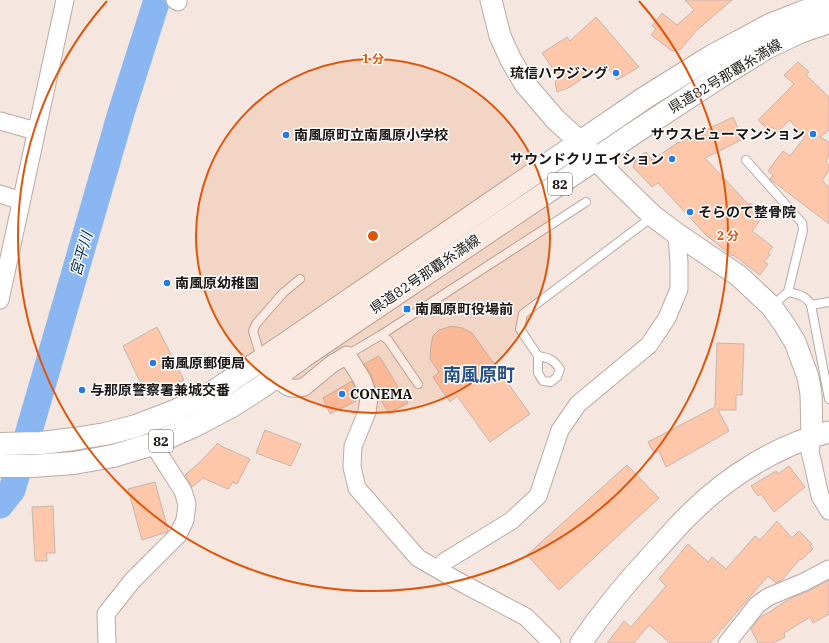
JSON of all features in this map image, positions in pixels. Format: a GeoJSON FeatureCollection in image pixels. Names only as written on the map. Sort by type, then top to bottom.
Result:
{"type":"FeatureCollection","features":[{"type":"Feature","properties":{"kind":"main road","name":"県道82号那覇糸満線"},"geometry":{"type":"LineString","coordinates":[[5,444],[42,443],[105,434],[136,426],[175,411],[213,392],[646,97],[712,56],[770,25],[829,3]]}},
{"type":"Feature","properties":{"kind":"main road","name":"県道82号那覇糸満線"},"geometry":{"type":"LineString","coordinates":[[0,466],[32,466],[74,463],[113,456],[153,444],[194,426],[232,406],[715,80],[766,48],[802,31],[829,22]]}},
{"type":"Feature","properties":{"kind":"street"},"geometry":{"type":"LineString","coordinates":[[0,300],[65,0]]}},
{"type":"Feature","properties":{"kind":"street"},"geometry":{"type":"LineString","coordinates":[[491,0],[500,36],[511,60],[526,84],[555,119],[580,142],[612,177],[653,216],[739,276],[771,306],[784,324],[795,342],[808,377],[820,434],[810,452],[820,496],[829,511]]}},
{"type":"Feature","properties":{"kind":"street"},"geometry":{"type":"LineString","coordinates":[[0,121],[36,131]]}},
{"type":"Feature","properties":{"kind":"street"},"geometry":{"type":"LineString","coordinates":[[0,194],[22,201]]}},
{"type":"Feature","properties":{"kind":"street"},"geometry":{"type":"LineString","coordinates":[[440,570],[444,562],[512,521],[538,496],[560,430],[578,404],[650,345],[667,318],[679,289],[677,234]]}},
{"type":"Feature","properties":{"kind":"street"},"geometry":{"type":"LineString","coordinates":[[275,377],[291,389],[299,389],[304,387],[332,364],[347,355],[362,379],[368,398],[367,412],[353,446],[352,467],[356,488],[418,558],[526,617],[552,643]]}},
{"type":"Feature","properties":{"kind":"street"},"geometry":{"type":"LineString","coordinates":[[581,643],[596,621],[627,583],[691,512],[752,465],[779,451],[820,434]]}},
{"type":"Feature","properties":{"kind":"street"},"geometry":{"type":"LineString","coordinates":[[107,643],[106,614],[132,581],[178,535],[185,520],[187,504],[183,491],[153,444]]}},
{"type":"Feature","properties":{"kind":"street"},"geometry":{"type":"LineString","coordinates":[[728,643],[757,605],[768,597],[804,582],[829,569]]}},
{"type":"Feature","properties":{"kind":"lane"},"geometry":{"type":"LineString","coordinates":[[746,160],[802,223],[803,230],[788,292],[771,306]]}},
{"type":"Feature","properties":{"kind":"lane"},"geometry":{"type":"LineString","coordinates":[[347,355],[381,336],[586,202]]}},
{"type":"Feature","properties":{"kind":"lane"},"geometry":{"type":"LineString","coordinates":[[538,356],[520,329],[523,314],[653,216]]}},
{"type":"Feature","properties":{"kind":"lane"},"geometry":{"type":"LineString","coordinates":[[263,358],[258,348],[253,331],[256,324],[283,293],[300,279]]}},
{"type":"Feature","properties":{"kind":"lane"},"geometry":{"type":"LineString","coordinates":[[788,292],[806,299],[811,305],[829,399]]}},
{"type":"Feature","properties":{"kind":"lane"},"geometry":{"type":"LineString","coordinates":[[811,305],[829,302]]}},
{"type":"Feature","properties":{"kind":"lane"},"geometry":{"type":"LineString","coordinates":[[381,336],[388,340],[418,384]]}},
{"type":"Feature","properties":{"kind":"building"},"geometry":{"type":"Polygon","coordinates":[[[685,0],[732,0],[696,31],[681,49],[672,51],[651,35],[656,29],[652,26],[662,13],[677,25],[694,10],[685,0]]]}},
{"type":"Feature","properties":{"kind":"building"},"geometry":{"type":"Polygon","coordinates":[[[596,17],[639,67],[617,80],[605,64],[568,88],[557,92],[555,82],[559,78],[542,53],[567,37],[570,41],[596,17]]]}},
{"type":"Feature","properties":{"kind":"building"},"geometry":{"type":"Polygon","coordinates":[[[798,62],[809,72],[806,75],[829,97],[829,130],[820,137],[829,142],[829,154],[826,162],[829,165],[829,170],[822,181],[829,187],[829,224],[770,179],[773,175],[768,171],[783,151],[790,156],[804,138],[790,120],[777,132],[772,127],[769,131],[758,120],[794,84],[784,75],[798,62]]]}},
{"type":"Feature","properties":{"kind":"building"},"geometry":{"type":"Polygon","coordinates":[[[733,117],[743,139],[705,158],[749,205],[750,203],[764,215],[752,231],[773,247],[768,253],[770,255],[764,262],[768,264],[760,275],[733,255],[732,256],[706,235],[658,183],[652,187],[633,167],[636,159],[646,152],[652,160],[679,142],[733,117]]]}},
{"type":"Feature","properties":{"kind":"building"},"geometry":{"type":"Polygon","coordinates":[[[452,326],[462,328],[472,333],[530,414],[490,442],[457,396],[450,402],[433,377],[439,372],[430,359],[433,336],[439,330],[452,326]]]}},
{"type":"Feature","properties":{"kind":"building","name":"南風原郵便局"},"geometry":{"type":"Polygon","coordinates":[[[157,327],[184,380],[147,396],[123,346],[157,327]]]}},
{"type":"Feature","properties":{"kind":"building"},"geometry":{"type":"Polygon","coordinates":[[[717,343],[744,344],[742,395],[736,395],[736,410],[718,410],[729,431],[666,467],[659,451],[654,453],[648,442],[715,407],[717,343]]]}},
{"type":"Feature","properties":{"kind":"building"},"geometry":{"type":"Polygon","coordinates":[[[379,356],[408,403],[389,413],[378,395],[371,375],[364,364],[379,356]]]}},
{"type":"Feature","properties":{"kind":"building"},"geometry":{"type":"Polygon","coordinates":[[[352,381],[356,392],[356,401],[330,414],[323,398],[352,381]]]}},
{"type":"Feature","properties":{"kind":"building"},"geometry":{"type":"Polygon","coordinates":[[[265,430],[301,444],[291,466],[256,453],[265,430]]]}},
{"type":"Feature","properties":{"kind":"building"},"geometry":{"type":"Polygon","coordinates":[[[218,443],[221,446],[250,459],[237,484],[233,482],[228,489],[203,478],[192,487],[185,475],[218,443]]]}},
{"type":"Feature","properties":{"kind":"building"},"geometry":{"type":"Polygon","coordinates":[[[627,465],[659,498],[559,590],[527,555],[627,465]]]}},
{"type":"Feature","properties":{"kind":"building"},"geometry":{"type":"Polygon","coordinates":[[[789,466],[805,487],[774,512],[761,494],[758,496],[751,486],[776,471],[778,474],[789,466]]]}},
{"type":"Feature","properties":{"kind":"building"},"geometry":{"type":"Polygon","coordinates":[[[155,482],[168,530],[167,532],[142,540],[128,489],[155,482]]]}},
{"type":"Feature","properties":{"kind":"building"},"geometry":{"type":"Polygon","coordinates":[[[53,506],[55,553],[46,553],[47,561],[35,561],[32,507],[53,506]]]}},
{"type":"Feature","properties":{"kind":"building"},"geometry":{"type":"Polygon","coordinates":[[[777,521],[792,538],[799,531],[812,544],[810,546],[813,549],[801,560],[800,559],[782,580],[776,583],[768,576],[710,643],[670,643],[649,625],[634,643],[607,643],[624,621],[631,627],[666,586],[659,579],[688,544],[708,562],[712,557],[726,569],[755,536],[760,540],[777,521]]]}},
{"type":"Feature","properties":{"kind":"building"},"geometry":{"type":"Polygon","coordinates":[[[829,580],[829,614],[813,623],[810,617],[784,633],[785,637],[773,643],[758,643],[751,629],[760,617],[793,597],[809,591],[829,580]]]}},
{"type":"Feature","properties":{"kind":"waterway","name":"宮平川"},"geometry":{"type":"LineString","coordinates":[[0,505],[12,490],[121,113],[157,0]]}},
{"type":"Feature","properties":{"kind":"place","name":"琉信ハウジング"},"geometry":{"type":"Point","coordinates":[616,73]}},
{"type":"Feature","properties":{"kind":"place","name":"サウスビューマンション"},"geometry":{"type":"Point","coordinates":[813,134]}},
{"type":"Feature","properties":{"kind":"place","name":"南風原町立南風原小学校"},"geometry":{"type":"Point","coordinates":[286,135]}},
{"type":"Feature","properties":{"kind":"place","name":"サウンドクリエイション"},"geometry":{"type":"Point","coordinates":[672,159]}},
{"type":"Feature","properties":{"kind":"place","name":"そらのて整骨院"},"geometry":{"type":"Point","coordinates":[690,212]}},
{"type":"Feature","properties":{"kind":"place","name":"南風原幼稚園"},"geometry":{"type":"Point","coordinates":[167,283]}},
{"type":"Feature","properties":{"kind":"place","name":"南風原町役場前"},"geometry":{"type":"Point","coordinates":[407,309]}},
{"type":"Feature","properties":{"kind":"place","name":"南風原郵便局"},"geometry":{"type":"Point","coordinates":[153,363]}},
{"type":"Feature","properties":{"kind":"place","name":"与那原警察署兼城交番"},"geometry":{"type":"Point","coordinates":[82,390]}},
{"type":"Feature","properties":{"kind":"place","name":"CONEMA"},"geometry":{"type":"Point","coordinates":[342,394]}},
{"type":"Feature","properties":{"kind":"district","name":"南風原町"},"geometry":{"type":"Point","coordinates":[479,374]}}]}
